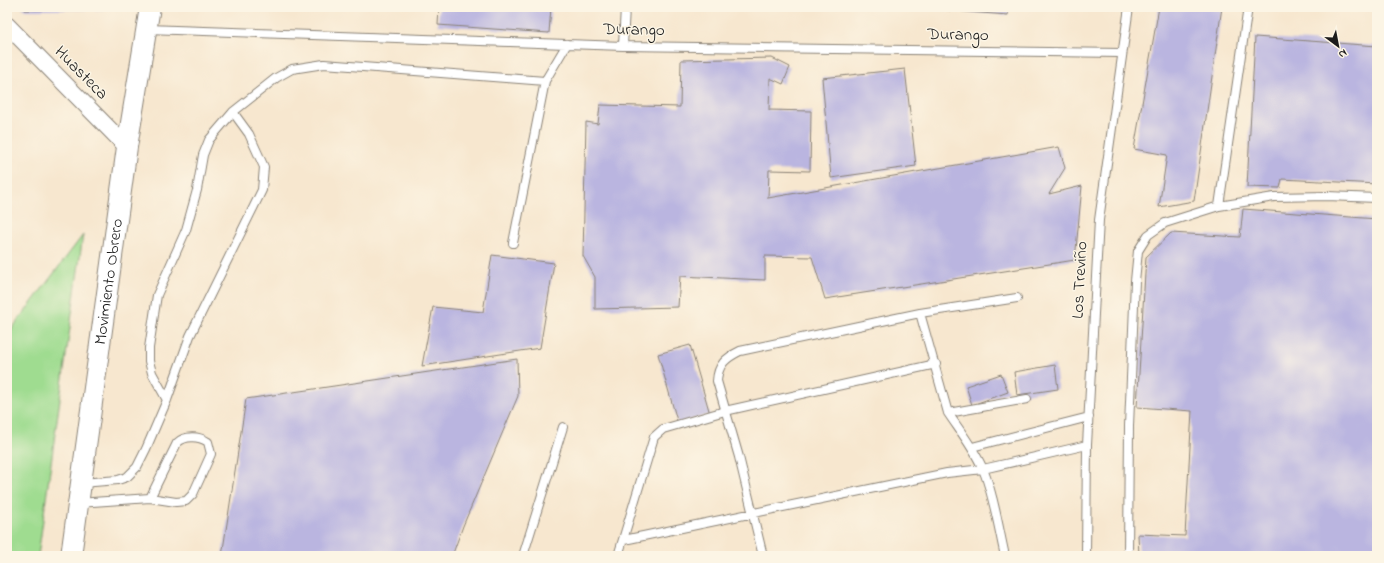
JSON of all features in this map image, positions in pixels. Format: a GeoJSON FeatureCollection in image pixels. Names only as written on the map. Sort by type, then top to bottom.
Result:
{"type":"FeatureCollection","features":[{"type":"Feature","properties":{"kind":"street","name":"Movimiento Obrero"},"geometry":{"type":"LineString","coordinates":[[71,556],[127,147],[150,7]]}},
{"type":"Feature","properties":{"kind":"street","name":"Huasteca"},"geometry":{"type":"LineString","coordinates":[[7,26],[127,147]]}},
{"type":"Feature","properties":{"kind":"lane"},"geometry":{"type":"LineString","coordinates":[[623,46],[625,7]]}},
{"type":"Feature","properties":{"kind":"lane","name":"Los Treviño"},"geometry":{"type":"LineString","coordinates":[[1086,556],[1087,445],[1099,220],[1121,53],[1129,7]]}},
{"type":"Feature","properties":{"kind":"lane"},"geometry":{"type":"LineString","coordinates":[[1219,206],[1248,7]]}},
{"type":"Feature","properties":{"kind":"lane","name":"Durango"},"geometry":{"type":"LineString","coordinates":[[147,29],[623,46],[1121,53]]}},
{"type":"Feature","properties":{"kind":"lane"},"geometry":{"type":"LineString","coordinates":[[513,243],[545,81],[567,44]]}},
{"type":"Feature","properties":{"kind":"lane"},"geometry":{"type":"LineString","coordinates":[[167,400],[152,373],[149,361],[149,348],[157,295],[186,230],[197,190],[203,155],[209,140],[233,112],[276,78],[292,69],[324,64],[545,81]]}},
{"type":"Feature","properties":{"kind":"lane"},"geometry":{"type":"LineString","coordinates":[[80,483],[118,480],[127,476],[137,467],[146,450],[167,400],[190,336],[262,190],[264,167],[249,134],[233,112]]}},
{"type":"Feature","properties":{"kind":"lane"},"geometry":{"type":"LineString","coordinates":[[1128,556],[1130,411],[1135,281],[1138,251],[1148,235],[1165,222],[1219,206],[1274,197],[1327,196],[1377,198]]}},
{"type":"Feature","properties":{"kind":"lane"},"geometry":{"type":"LineString","coordinates":[[763,556],[717,381],[718,370],[722,362],[735,353],[920,313],[1017,298]]}},
{"type":"Feature","properties":{"kind":"lane"},"geometry":{"type":"LineString","coordinates":[[920,313],[936,364],[948,413],[972,447],[983,468],[1005,556]]}},
{"type":"Feature","properties":{"kind":"lane"},"geometry":{"type":"LineString","coordinates":[[618,556],[624,540],[639,485],[656,435],[663,429],[725,411],[936,364]]}},
{"type":"Feature","properties":{"kind":"lane"},"geometry":{"type":"LineString","coordinates":[[948,413],[1027,399]]}},
{"type":"Feature","properties":{"kind":"lane"},"geometry":{"type":"LineString","coordinates":[[972,447],[1089,416]]}},
{"type":"Feature","properties":{"kind":"lane"},"geometry":{"type":"LineString","coordinates":[[523,556],[563,427]]}},
{"type":"Feature","properties":{"kind":"lane"},"geometry":{"type":"LineString","coordinates":[[78,503],[150,498],[181,503],[190,499],[211,454],[208,442],[203,439],[188,437],[181,439],[177,443],[150,498]]}},
{"type":"Feature","properties":{"kind":"lane"},"geometry":{"type":"LineString","coordinates":[[624,540],[947,473],[983,468],[1087,445]]}},
{"type":"Feature","properties":{"kind":"green space"},"geometry":{"type":"Polygon","coordinates":[[[83,235],[38,556],[7,556],[7,335],[83,235]]]}},
{"type":"Feature","properties":{"kind":"building"},"geometry":{"type":"Polygon","coordinates":[[[22,7],[103,7],[103,10],[25,10],[22,7]]]}},
{"type":"Feature","properties":{"kind":"building"},"geometry":{"type":"Polygon","coordinates":[[[439,7],[551,7],[549,33],[438,25],[439,7]]]}},
{"type":"Feature","properties":{"kind":"building"},"geometry":{"type":"Polygon","coordinates":[[[899,7],[1009,7],[1008,15],[899,7]]]}},
{"type":"Feature","properties":{"kind":"building"},"geometry":{"type":"Polygon","coordinates":[[[1159,7],[1222,7],[1194,201],[1159,207],[1167,155],[1134,149],[1159,7]]]}},
{"type":"Feature","properties":{"kind":"building"},"geometry":{"type":"Polygon","coordinates":[[[1255,37],[1377,46],[1377,184],[1282,179],[1280,188],[1247,187],[1255,37]]]}},
{"type":"Feature","properties":{"kind":"building"},"geometry":{"type":"Polygon","coordinates":[[[772,58],[790,67],[783,84],[770,78],[769,110],[811,111],[810,171],[769,170],[768,198],[1059,147],[1065,168],[1049,194],[1082,186],[1075,260],[825,299],[812,257],[765,256],[765,280],[680,276],[678,307],[595,309],[595,277],[583,256],[586,122],[598,124],[600,105],[680,107],[681,60],[772,58]]]}},
{"type":"Feature","properties":{"kind":"building"},"geometry":{"type":"Polygon","coordinates":[[[905,69],[916,166],[831,178],[822,78],[905,69]]]}},
{"type":"Feature","properties":{"kind":"building"},"geometry":{"type":"Polygon","coordinates":[[[1243,209],[1377,219],[1377,556],[1139,556],[1138,534],[1185,536],[1192,411],[1137,407],[1146,257],[1171,233],[1240,237],[1243,209]]]}},
{"type":"Feature","properties":{"kind":"building"},"geometry":{"type":"Polygon","coordinates":[[[492,255],[554,263],[540,348],[422,366],[433,307],[483,312],[492,255]]]}},
{"type":"Feature","properties":{"kind":"building"},"geometry":{"type":"Polygon","coordinates":[[[690,345],[710,414],[678,424],[658,354],[690,345]]]}},
{"type":"Feature","properties":{"kind":"building"},"geometry":{"type":"Polygon","coordinates":[[[517,359],[518,396],[463,526],[452,556],[222,556],[246,399],[517,359]]]}},
{"type":"Feature","properties":{"kind":"building"},"geometry":{"type":"Polygon","coordinates":[[[1055,365],[1058,389],[1017,395],[1014,372],[1055,365]]]}},
{"type":"Feature","properties":{"kind":"building"},"geometry":{"type":"Polygon","coordinates":[[[1001,374],[1008,392],[972,405],[966,386],[1001,374]]]}}]}
